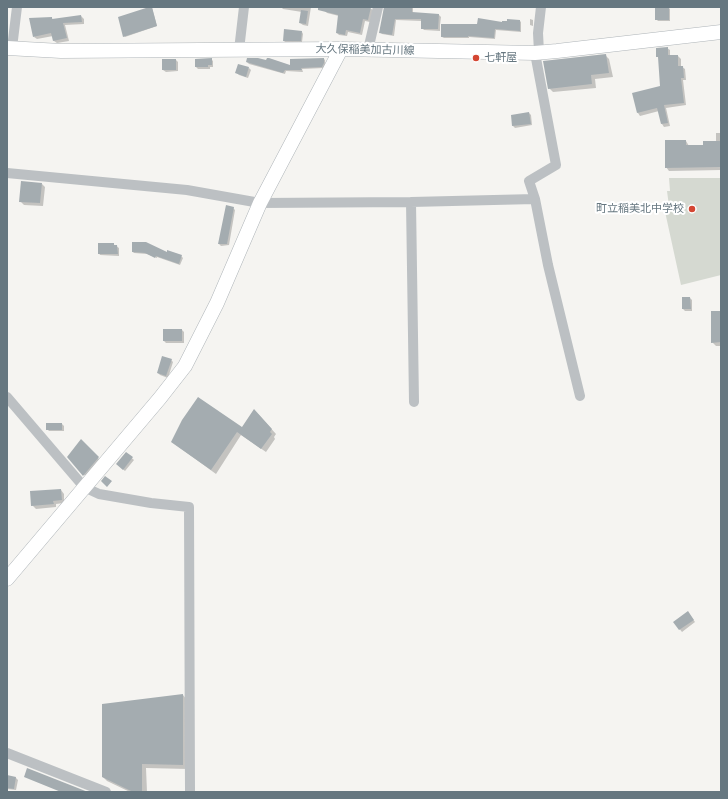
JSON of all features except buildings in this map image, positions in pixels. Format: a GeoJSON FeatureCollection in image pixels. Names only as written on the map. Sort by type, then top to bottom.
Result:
{"type":"FeatureCollection","features":[{"type":"Feature","properties":{"kind":"main road","name":"大久保稲美加古川線"},"geometry":{"type":"LineString","coordinates":[[9,48],[61,51],[342,49],[537,53],[557,52],[721,32]]}},
{"type":"Feature","properties":{"kind":"main road"},"geometry":{"type":"LineString","coordinates":[[7,579],[160,398],[185,366],[217,303],[260,203],[342,49]]}},
{"type":"Feature","properties":{"kind":"street"},"geometry":{"type":"LineString","coordinates":[[9,48],[17,7]]}},
{"type":"Feature","properties":{"kind":"street"},"geometry":{"type":"LineString","coordinates":[[239,50],[244,7]]}},
{"type":"Feature","properties":{"kind":"street"},"geometry":{"type":"LineString","coordinates":[[368,50],[378,7]]}},
{"type":"Feature","properties":{"kind":"street"},"geometry":{"type":"LineString","coordinates":[[540,7],[537,53],[556,165],[529,181],[535,199],[548,265],[580,396]]}},
{"type":"Feature","properties":{"kind":"street"},"geometry":{"type":"LineString","coordinates":[[7,173],[188,190],[260,203],[535,199]]}},
{"type":"Feature","properties":{"kind":"street"},"geometry":{"type":"LineString","coordinates":[[411,202],[414,402]]}},
{"type":"Feature","properties":{"kind":"street"},"geometry":{"type":"LineString","coordinates":[[7,397],[84,487],[100,494],[151,503],[189,507],[190,792]]}},
{"type":"Feature","properties":{"kind":"street"},"geometry":{"type":"LineString","coordinates":[[7,753],[106,792]]}},
{"type":"Feature","properties":{"kind":"shaded area","name":"町立稲美北中学校"},"geometry":{"type":"Polygon","coordinates":[[[669,178],[721,178],[721,275],[681,285],[664,207],[669,206],[667,191],[670,191],[669,178]]]}},
{"type":"Feature","properties":{"kind":"place","name":"七軒屋"},"geometry":{"type":"Point","coordinates":[476,58]}},
{"type":"Feature","properties":{"kind":"place","name":"町立稲美北中学校"},"geometry":{"type":"Point","coordinates":[692,209]}}]}
